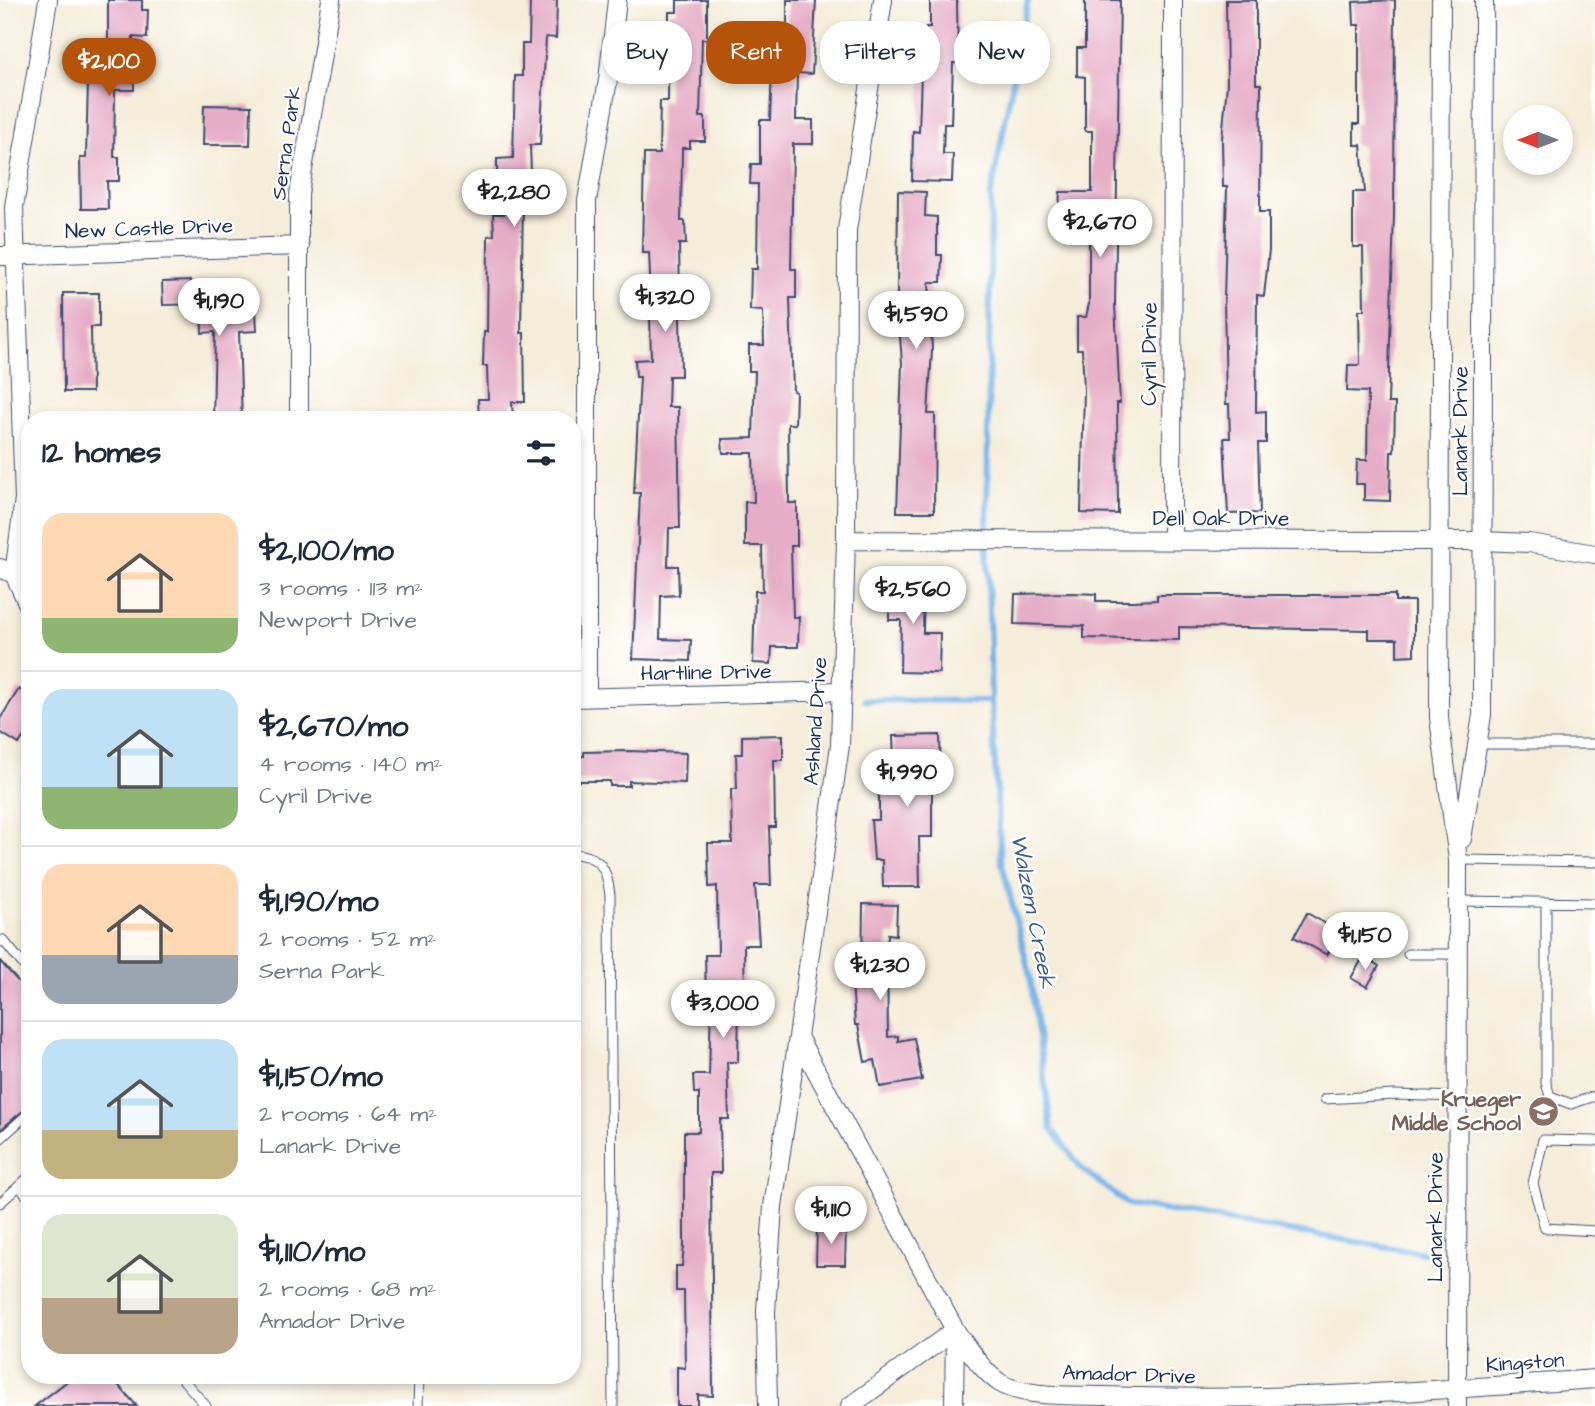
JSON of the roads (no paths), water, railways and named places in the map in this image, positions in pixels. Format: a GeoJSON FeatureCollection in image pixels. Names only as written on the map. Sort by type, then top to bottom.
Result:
{"type":"FeatureCollection","features":[{"type":"Feature","properties":{"kind":"street"},"geometry":{"type":"LineString","coordinates":[[21,456],[7,256],[48,0]]}},
{"type":"Feature","properties":{"kind":"street","name":"Serna Park"},"geometry":{"type":"LineString","coordinates":[[299,411],[299,194],[331,0]]}},
{"type":"Feature","properties":{"kind":"street"},"geometry":{"type":"LineString","coordinates":[[581,627],[587,201],[608,80],[617,0]]}},
{"type":"Feature","properties":{"kind":"street","name":"Ashland Drive"},"geometry":{"type":"LineString","coordinates":[[798,1037],[840,745],[846,540],[846,230],[883,0]]}},
{"type":"Feature","properties":{"kind":"street","name":"Cyril Drive"},"geometry":{"type":"LineString","coordinates":[[1172,540],[1173,0]]}},
{"type":"Feature","properties":{"kind":"street","name":"Lanark Drive"},"geometry":{"type":"LineString","coordinates":[[1441,0],[1439,718],[1458,860],[1457,1398]]}},
{"type":"Feature","properties":{"kind":"street","name":"Lanark Drive"},"geometry":{"type":"LineString","coordinates":[[1458,860],[1482,715],[1484,0]]}},
{"type":"Feature","properties":{"kind":"street","name":"New Castle Drive"},"geometry":{"type":"LineString","coordinates":[[7,256],[300,246]]}},
{"type":"Feature","properties":{"kind":"street"},"geometry":{"type":"LineString","coordinates":[[21,512],[7,571],[21,594]]}},
{"type":"Feature","properties":{"kind":"street","name":"Dell Oak Drive"},"geometry":{"type":"LineString","coordinates":[[846,540],[1482,541],[1528,543],[1595,554]]}},
{"type":"Feature","properties":{"kind":"street","name":"Hartline Drive"},"geometry":{"type":"LineString","coordinates":[[581,698],[841,691]]}},
{"type":"Feature","properties":{"kind":"street"},"geometry":{"type":"LineString","coordinates":[[798,1037],[955,1330],[954,1406]]}},
{"type":"Feature","properties":{"kind":"street"},"geometry":{"type":"LineString","coordinates":[[768,1406],[766,1311],[774,1206],[798,1037]]}},
{"type":"Feature","properties":{"kind":"street"},"geometry":{"type":"LineString","coordinates":[[850,1406],[955,1330]]}},
{"type":"Feature","properties":{"kind":"street","name":"Amador Drive"},"geometry":{"type":"LineString","coordinates":[[955,1330],[981,1365],[1001,1384],[1046,1394],[1200,1403],[1457,1398]]}},
{"type":"Feature","properties":{"kind":"street","name":"Kingston"},"geometry":{"type":"LineString","coordinates":[[1457,1398],[1595,1379]]}},
{"type":"Feature","properties":{"kind":"lane"},"geometry":{"type":"LineString","coordinates":[[1476,744],[1595,744]]}},
{"type":"Feature","properties":{"kind":"lane"},"geometry":{"type":"LineString","coordinates":[[581,855],[600,862],[608,873],[610,895],[613,1406]]}},
{"type":"Feature","properties":{"kind":"lane"},"geometry":{"type":"LineString","coordinates":[[1458,860],[1595,862]]}},
{"type":"Feature","properties":{"kind":"lane"},"geometry":{"type":"LineString","coordinates":[[1458,901],[1595,903]]}},
{"type":"Feature","properties":{"kind":"lane"},"geometry":{"type":"LineString","coordinates":[[1546,902],[1546,1083],[1550,1096],[1571,1104],[1595,1096]]}},
{"type":"Feature","properties":{"kind":"lane"},"geometry":{"type":"LineString","coordinates":[[0,942],[3,940],[21,962]]}},
{"type":"Feature","properties":{"kind":"lane"},"geometry":{"type":"LineString","coordinates":[[1408,954],[1458,954]]}},
{"type":"Feature","properties":{"kind":"lane"},"geometry":{"type":"LineString","coordinates":[[1325,1099],[1394,1095],[1458,1097]]}},
{"type":"Feature","properties":{"kind":"lane"},"geometry":{"type":"LineString","coordinates":[[0,1139],[21,1120]]}},
{"type":"Feature","properties":{"kind":"lane"},"geometry":{"type":"LineString","coordinates":[[1595,1141],[1543,1140],[1533,1184],[1545,1228],[1595,1231]]}},
{"type":"Feature","properties":{"kind":"lane"},"geometry":{"type":"LineString","coordinates":[[0,1203],[19,1186],[21,1188]]}},
{"type":"Feature","properties":{"kind":"lane"},"geometry":{"type":"LineString","coordinates":[[187,1384],[206,1406]]}},
{"type":"Feature","properties":{"kind":"lane"},"geometry":{"type":"LineString","coordinates":[[418,1406],[419,1384]]}},
{"type":"Feature","properties":{"kind":"waterway","name":"Walzem Creek"},"geometry":{"type":"LineString","coordinates":[[1028,0],[991,195],[987,521],[991,701],[1001,859],[1030,976],[1051,1128],[1082,1169],[1127,1204],[1424,1253]]}},
{"type":"Feature","properties":{"kind":"waterway"},"geometry":{"type":"LineString","coordinates":[[865,700],[991,701]]}},
{"type":"Feature","properties":{"kind":"place","name":"Krueger Middle School"},"geometry":{"type":"Point","coordinates":[1544,1111]}}]}
